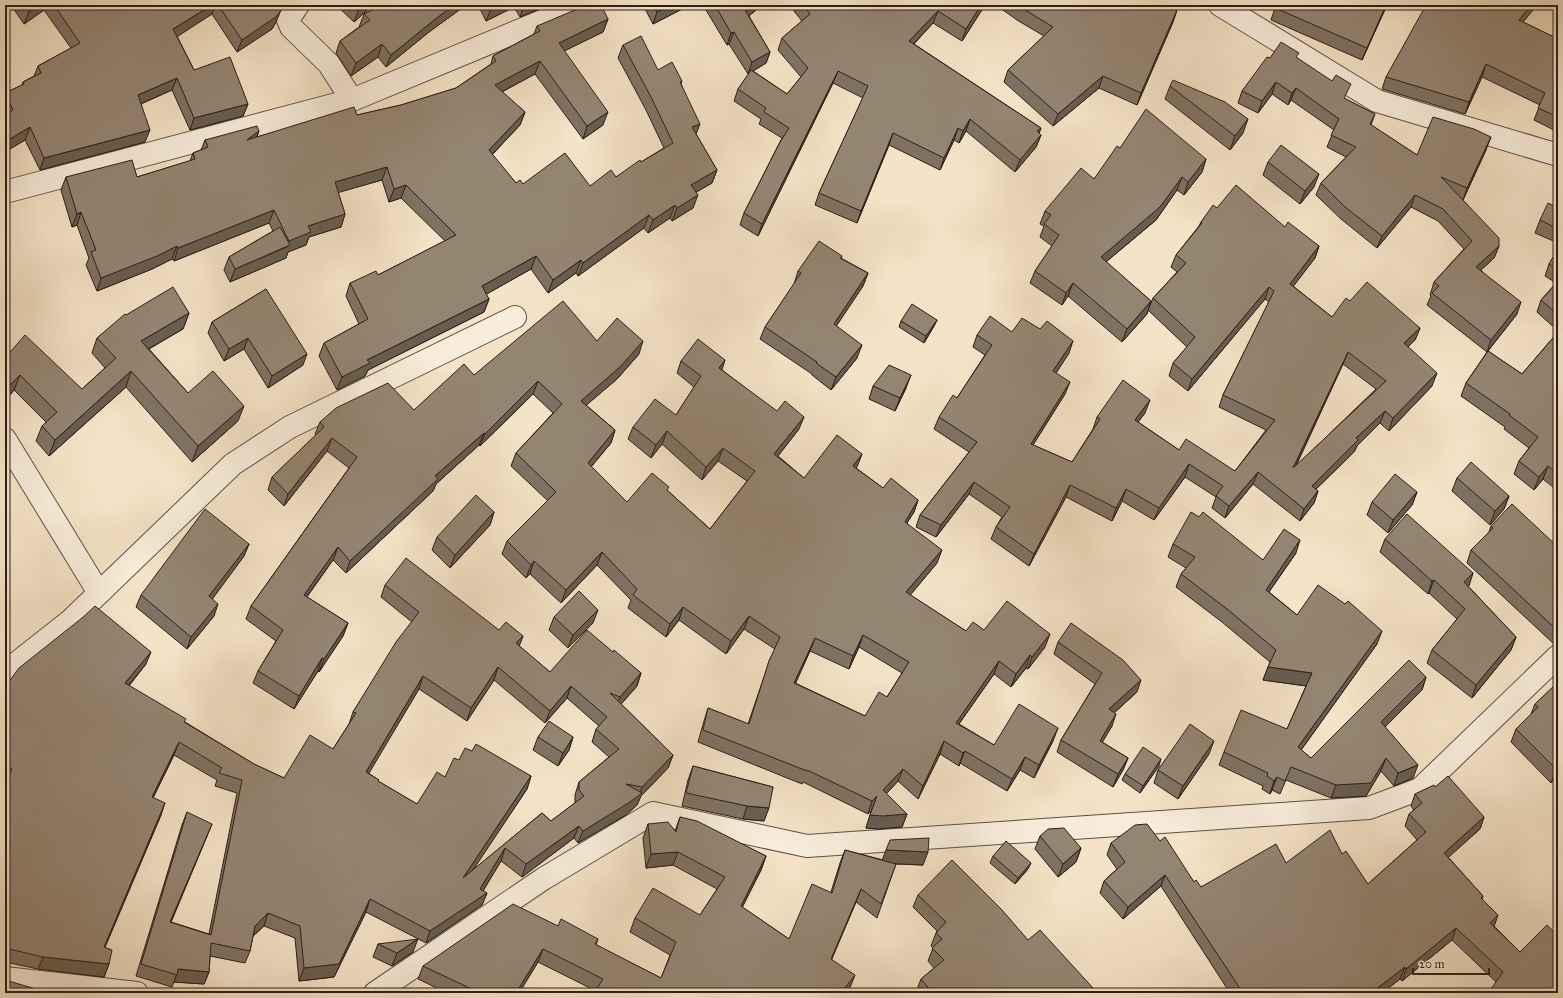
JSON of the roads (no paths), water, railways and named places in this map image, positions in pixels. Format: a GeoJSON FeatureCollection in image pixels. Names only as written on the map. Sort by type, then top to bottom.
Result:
{"type":"FeatureCollection","features":[{"type":"Feature","properties":{"kind":"street"},"geometry":{"type":"LineString","coordinates":[[298,5],[288,20],[291,27],[329,64],[352,100]]}},
{"type":"Feature","properties":{"kind":"street"},"geometry":{"type":"LineString","coordinates":[[5,192],[352,100],[581,5]]}},
{"type":"Feature","properties":{"kind":"street"},"geometry":{"type":"LineString","coordinates":[[1220,5],[1377,101],[1558,156]]}},
{"type":"Feature","properties":{"kind":"street"},"geometry":{"type":"LineString","coordinates":[[5,672],[70,621],[233,464],[290,427],[515,317]]}},
{"type":"Feature","properties":{"kind":"street"},"geometry":{"type":"LineString","coordinates":[[5,439],[99,593]]}},
{"type":"Feature","properties":{"kind":"street"},"geometry":{"type":"LineString","coordinates":[[375,993],[543,879],[653,813],[807,846],[1368,808],[1420,789],[1558,656]]}},
{"type":"Feature","properties":{"kind":"street"},"geometry":{"type":"LineString","coordinates":[[5,978],[137,993]]}}]}
